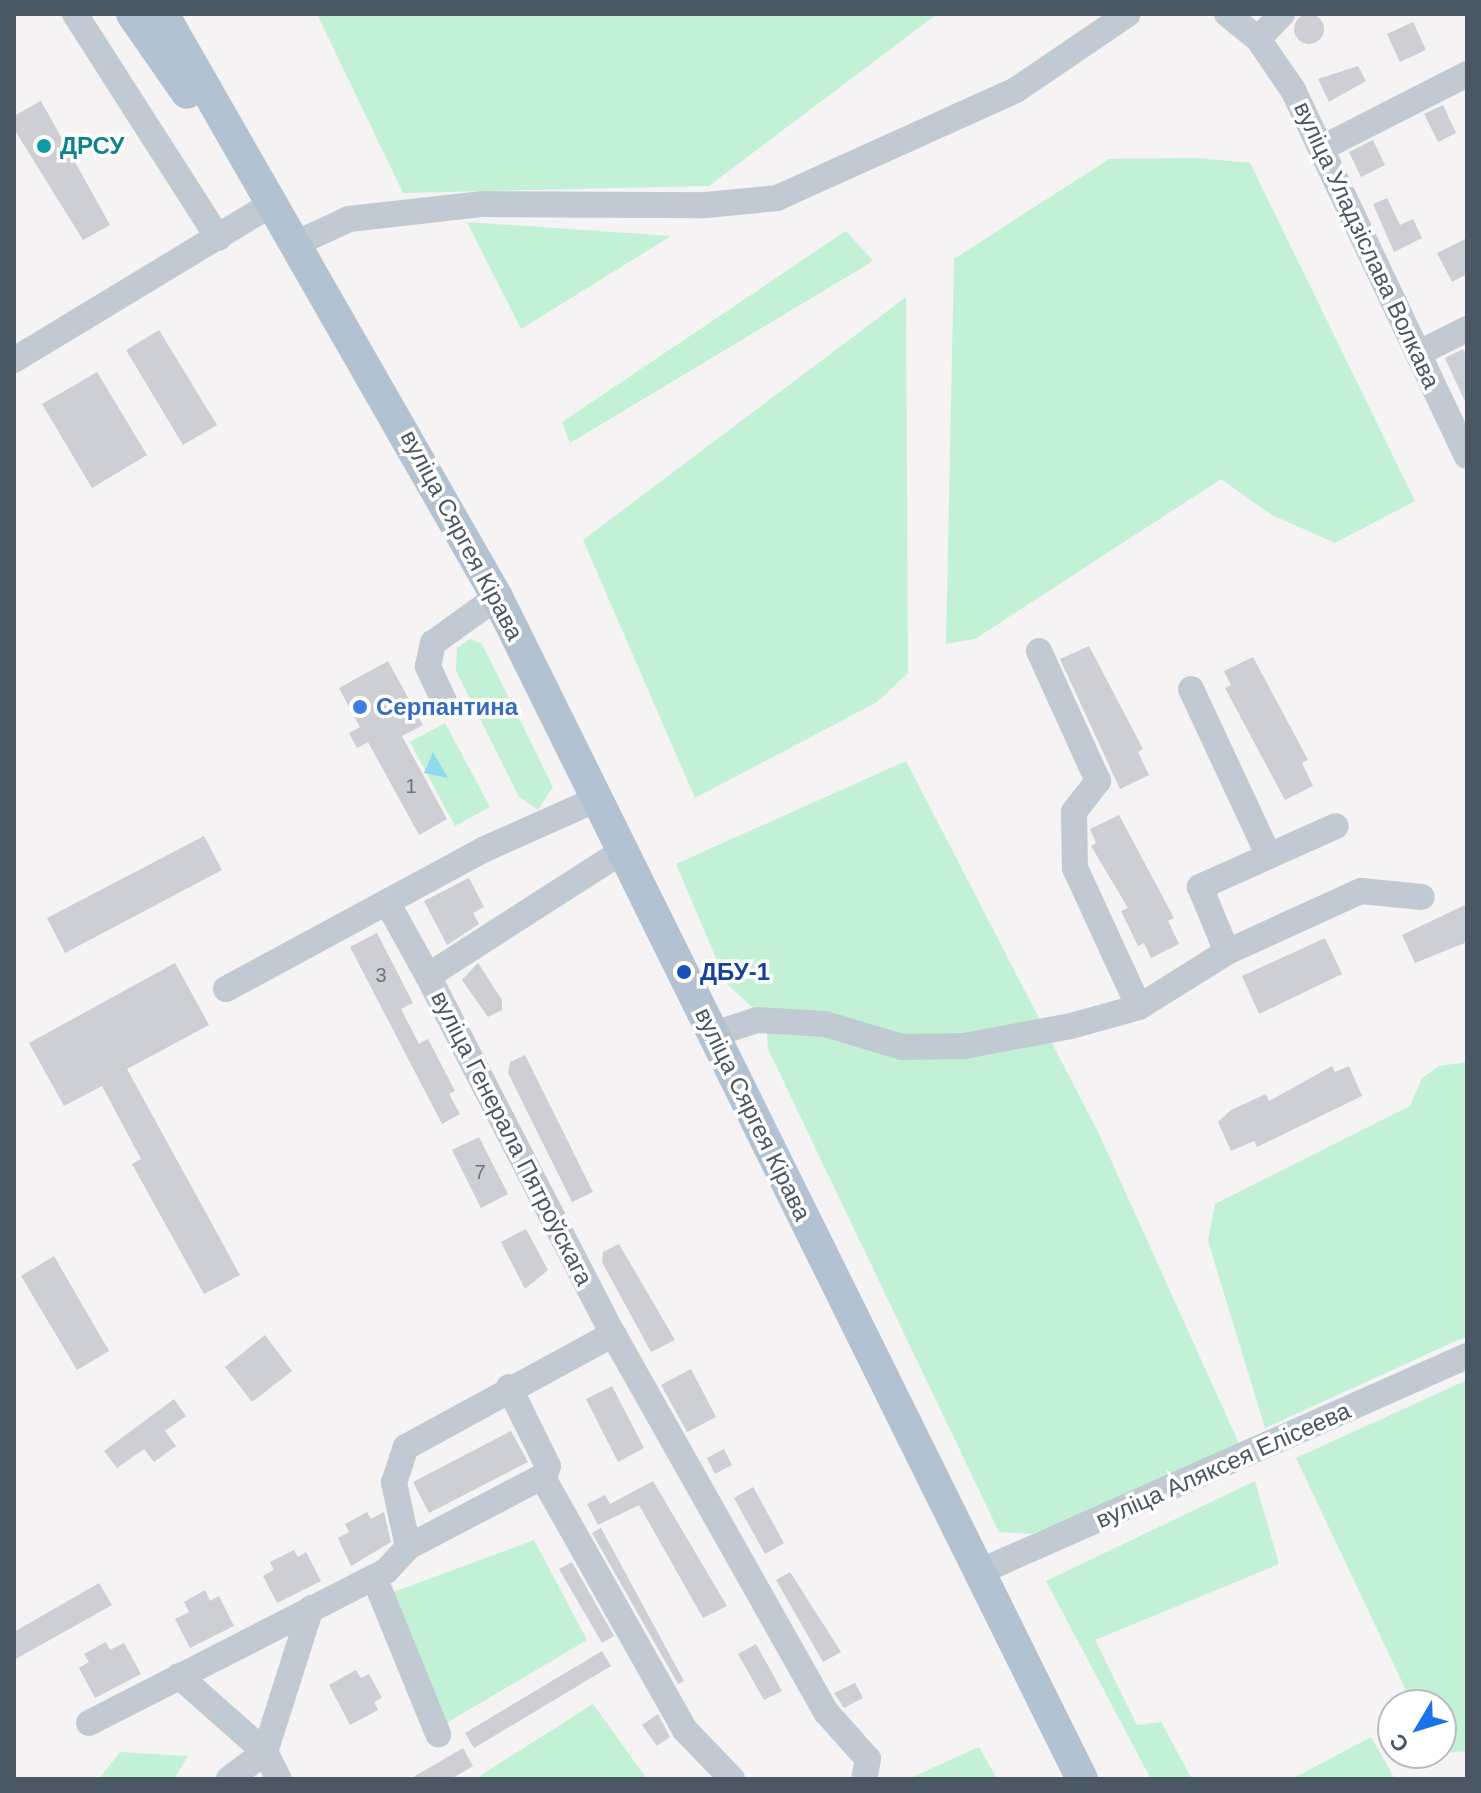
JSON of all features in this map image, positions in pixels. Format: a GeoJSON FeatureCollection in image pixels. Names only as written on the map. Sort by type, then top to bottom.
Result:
{"type":"FeatureCollection","features":[{"type":"Feature","properties":{"kind":"main road","name":"вуліца Сяргея Кірава"},"geometry":{"type":"LineString","coordinates":[[132,14],[273,203]]}},
{"type":"Feature","properties":{"kind":"main road","name":"вуліца Сяргея Кірава"},"geometry":{"type":"LineString","coordinates":[[163,14],[297,243],[497,597],[1082,1779]]}},
{"type":"Feature","properties":{"kind":"street"},"geometry":{"type":"LineString","coordinates":[[75,14],[218,238]]}},
{"type":"Feature","properties":{"kind":"street"},"geometry":{"type":"LineString","coordinates":[[297,243],[349,219],[483,204],[706,205],[777,198],[1016,90],[1128,14]]}},
{"type":"Feature","properties":{"kind":"street","name":"вуліца Уладзіслава Волкава"},"geometry":{"type":"LineString","coordinates":[[1227,14],[1258,39],[1324,147],[1467,456]]}},
{"type":"Feature","properties":{"kind":"street"},"geometry":{"type":"LineString","coordinates":[[1258,39],[1282,14]]}},
{"type":"Feature","properties":{"kind":"street"},"geometry":{"type":"LineString","coordinates":[[1324,147],[1467,74]]}},
{"type":"Feature","properties":{"kind":"street"},"geometry":{"type":"LineString","coordinates":[[14,360],[273,203]]}},
{"type":"Feature","properties":{"kind":"street"},"geometry":{"type":"LineString","coordinates":[[1419,353],[1467,329]]}},
{"type":"Feature","properties":{"kind":"street"},"geometry":{"type":"LineString","coordinates":[[444,701],[428,666],[433,643],[497,597]]}},
{"type":"Feature","properties":{"kind":"street"},"geometry":{"type":"LineString","coordinates":[[1039,651],[1098,781],[1077,803],[1071,856],[1139,1007]]}},
{"type":"Feature","properties":{"kind":"street"},"geometry":{"type":"LineString","coordinates":[[1191,689],[1269,856]]}},
{"type":"Feature","properties":{"kind":"street"},"geometry":{"type":"LineString","coordinates":[[226,989],[387,902],[595,800]]}},
{"type":"Feature","properties":{"kind":"street"},"geometry":{"type":"LineString","coordinates":[[1227,952],[1200,887],[1336,826]]}},
{"type":"Feature","properties":{"kind":"street","name":"вуліца Генерала Пятроўскага"},"geometry":{"type":"LineString","coordinates":[[621,852],[428,976],[613,1334],[826,1712],[857,1739],[868,1759],[864,1779]]}},
{"type":"Feature","properties":{"kind":"street"},"geometry":{"type":"LineString","coordinates":[[714,1034],[757,1020],[825,1024],[902,1047],[964,1046],[1139,1007],[1227,952],[1361,891],[1422,897]]}},
{"type":"Feature","properties":{"kind":"street"},"geometry":{"type":"LineString","coordinates":[[387,902],[428,976]]}},
{"type":"Feature","properties":{"kind":"street"},"geometry":{"type":"LineString","coordinates":[[408,1547],[394,1483],[401,1453],[509,1387],[613,1334]]}},
{"type":"Feature","properties":{"kind":"street","name":"вуліца Аляксея Елісеева"},"geometry":{"type":"LineString","coordinates":[[979,1572],[1467,1356]]}},
{"type":"Feature","properties":{"kind":"street"},"geometry":{"type":"LineString","coordinates":[[89,1723],[374,1577],[408,1547],[543,1478],[548,1466],[509,1387]]}},
{"type":"Feature","properties":{"kind":"street"},"geometry":{"type":"LineString","coordinates":[[543,1478],[685,1730],[732,1779]]}},
{"type":"Feature","properties":{"kind":"street"},"geometry":{"type":"LineString","coordinates":[[374,1577],[438,1734]]}},
{"type":"Feature","properties":{"kind":"street"},"geometry":{"type":"LineString","coordinates":[[229,1779],[265,1752],[311,1608]]}},
{"type":"Feature","properties":{"kind":"street"},"geometry":{"type":"LineString","coordinates":[[179,1676],[265,1752],[279,1779]]}},
{"type":"Feature","properties":{"kind":"green space"},"geometry":{"type":"Polygon","coordinates":[[[317,14],[937,14],[709,186],[403,193],[317,14]]]}},
{"type":"Feature","properties":{"kind":"green space"},"geometry":{"type":"Polygon","coordinates":[[[1197,158],[1250,163],[1415,501],[1335,543],[1272,515],[1221,479],[975,639],[946,644],[954,259],[1109,159],[1197,158]]]}},
{"type":"Feature","properties":{"kind":"green space"},"geometry":{"type":"Polygon","coordinates":[[[467,222],[671,236],[521,329],[467,222]]]}},
{"type":"Feature","properties":{"kind":"green space"},"geometry":{"type":"Polygon","coordinates":[[[846,231],[873,261],[570,443],[562,422],[846,231]]]}},
{"type":"Feature","properties":{"kind":"green space"},"geometry":{"type":"Polygon","coordinates":[[[906,297],[908,673],[877,702],[695,798],[583,540],[906,297]]]}},
{"type":"Feature","properties":{"kind":"green space"},"geometry":{"type":"Polygon","coordinates":[[[470,639],[482,644],[553,787],[538,810],[519,797],[456,671],[457,648],[470,639]]]}},
{"type":"Feature","properties":{"kind":"green space"},"geometry":{"type":"Polygon","coordinates":[[[445,723],[490,807],[455,826],[410,742],[445,723]]]}},
{"type":"Feature","properties":{"kind":"green space"},"geometry":{"type":"Polygon","coordinates":[[[906,761],[1100,1136],[1241,1448],[1031,1534],[999,1532],[768,1049],[766,1020],[727,984],[676,864],[906,761]]]}},
{"type":"Feature","properties":{"kind":"green space"},"geometry":{"type":"Polygon","coordinates":[[[1467,1062],[1467,1336],[1265,1428],[1208,1241],[1215,1204],[1410,1106],[1422,1078],[1439,1066],[1467,1062]]]}},
{"type":"Feature","properties":{"kind":"green space"},"geometry":{"type":"Polygon","coordinates":[[[1467,1380],[1467,1751],[1457,1752],[1457,1689],[1405,1689],[1296,1458],[1467,1380]]]}},
{"type":"Feature","properties":{"kind":"green space"},"geometry":{"type":"Polygon","coordinates":[[[1255,1481],[1279,1564],[1095,1640],[1137,1725],[1161,1722],[1192,1779],[1151,1779],[1046,1581],[1255,1481]]]}},
{"type":"Feature","properties":{"kind":"green space"},"geometry":{"type":"Polygon","coordinates":[[[534,1540],[587,1640],[443,1725],[391,1593],[534,1540]]]}},
{"type":"Feature","properties":{"kind":"green space"},"geometry":{"type":"Polygon","coordinates":[[[593,1704],[647,1779],[475,1779],[593,1704]]]}},
{"type":"Feature","properties":{"kind":"green space"},"geometry":{"type":"Polygon","coordinates":[[[1371,1737],[1377,1748],[1377,1769],[1389,1769],[1395,1779],[1292,1779],[1371,1737]]]}},
{"type":"Feature","properties":{"kind":"green space"},"geometry":{"type":"Polygon","coordinates":[[[979,1747],[997,1779],[908,1779],[979,1747]]]}},
{"type":"Feature","properties":{"kind":"green space"},"geometry":{"type":"Polygon","coordinates":[[[120,1752],[188,1756],[174,1779],[99,1779],[120,1752]]]}},
{"type":"Feature","properties":{"kind":"water"},"geometry":{"type":"Polygon","coordinates":[[[433,752],[448,778],[424,773],[433,752]]]}},
{"type":"Feature","properties":{"kind":"building"},"geometry":{"type":"Polygon","coordinates":[[[1309,14],[1320,18],[1324,29],[1320,40],[1309,44],[1298,40],[1294,29],[1298,18],[1309,14]]]}},
{"type":"Feature","properties":{"kind":"building"},"geometry":{"type":"Polygon","coordinates":[[[1413,22],[1426,50],[1400,62],[1387,34],[1413,22]]]}},
{"type":"Feature","properties":{"kind":"building"},"geometry":{"type":"Polygon","coordinates":[[[1358,66],[1366,81],[1329,102],[1318,79],[1358,66]]]}},
{"type":"Feature","properties":{"kind":"building"},"geometry":{"type":"Polygon","coordinates":[[[41,101],[110,225],[83,240],[14,129],[14,116],[41,101]]]}},
{"type":"Feature","properties":{"kind":"building"},"geometry":{"type":"Polygon","coordinates":[[[1443,105],[1456,133],[1438,142],[1424,114],[1443,105]]]}},
{"type":"Feature","properties":{"kind":"building"},"geometry":{"type":"Polygon","coordinates":[[[1373,140],[1385,165],[1361,177],[1349,152],[1373,140]]]}},
{"type":"Feature","properties":{"kind":"building"},"geometry":{"type":"Polygon","coordinates":[[[1387,198],[1400,225],[1413,219],[1422,238],[1394,252],[1373,204],[1387,198]]]}},
{"type":"Feature","properties":{"kind":"building"},"geometry":{"type":"Polygon","coordinates":[[[1467,238],[1467,274],[1452,282],[1437,253],[1467,238]]]}},
{"type":"Feature","properties":{"kind":"building"},"geometry":{"type":"Polygon","coordinates":[[[159,330],[217,425],[183,445],[126,350],[159,330]]]}},
{"type":"Feature","properties":{"kind":"building"},"geometry":{"type":"Polygon","coordinates":[[[1463,349],[1467,356],[1467,406],[1445,358],[1463,349]]]}},
{"type":"Feature","properties":{"kind":"building"},"geometry":{"type":"Polygon","coordinates":[[[97,372],[147,455],[92,488],[42,404],[97,372]]]}},
{"type":"Feature","properties":{"kind":"building"},"geometry":{"type":"Polygon","coordinates":[[[1089,646],[1143,749],[1138,752],[1149,775],[1120,789],[1060,659],[1089,646]]]}},
{"type":"Feature","properties":{"kind":"building"},"geometry":{"type":"Polygon","coordinates":[[[1253,657],[1308,760],[1302,763],[1313,786],[1285,800],[1225,688],[1231,685],[1224,671],[1253,657]]]}},
{"type":"Feature","properties":{"kind":"building"},"geometry":{"type":"Polygon","coordinates":[[[388,661],[423,725],[402,736],[447,819],[419,835],[368,742],[357,748],[349,733],[360,727],[339,688],[388,661]]]}},
{"type":"Feature","properties":{"kind":"building"},"geometry":{"type":"Polygon","coordinates":[[[1119,815],[1174,918],[1168,921],[1179,944],[1151,958],[1144,943],[1138,946],[1121,911],[1128,908],[1091,846],[1096,843],[1090,829],[1119,815]]]}},
{"type":"Feature","properties":{"kind":"building"},"geometry":{"type":"Polygon","coordinates":[[[204,836],[222,870],[65,953],[47,918],[204,836]]]}},
{"type":"Feature","properties":{"kind":"building"},"geometry":{"type":"Polygon","coordinates":[[[469,878],[484,907],[473,913],[479,924],[447,945],[424,901],[469,878]]]}},
{"type":"Feature","properties":{"kind":"building"},"geometry":{"type":"Polygon","coordinates":[[[1467,904],[1467,942],[1415,963],[1402,935],[1467,904]]]}},
{"type":"Feature","properties":{"kind":"building"},"geometry":{"type":"Polygon","coordinates":[[[377,933],[413,1003],[401,1009],[419,1044],[428,1039],[455,1091],[449,1094],[460,1114],[442,1124],[350,947],[377,933]]]}},
{"type":"Feature","properties":{"kind":"building"},"geometry":{"type":"Polygon","coordinates":[[[1325,938],[1342,974],[1259,1014],[1242,976],[1325,938]]]}},
{"type":"Feature","properties":{"kind":"building"},"geometry":{"type":"Polygon","coordinates":[[[175,963],[209,1025],[127,1069],[240,1275],[204,1294],[132,1164],[141,1159],[102,1086],[64,1106],[29,1043],[175,963]]]}},
{"type":"Feature","properties":{"kind":"building"},"geometry":{"type":"Polygon","coordinates":[[[478,963],[502,1000],[502,1010],[488,1017],[462,980],[478,963]]]}},
{"type":"Feature","properties":{"kind":"building"},"geometry":{"type":"Polygon","coordinates":[[[525,1055],[593,1192],[572,1202],[508,1073],[510,1062],[525,1055]]]}},
{"type":"Feature","properties":{"kind":"building"},"geometry":{"type":"Polygon","coordinates":[[[1332,1066],[1335,1072],[1349,1066],[1362,1096],[1257,1147],[1254,1141],[1231,1151],[1218,1122],[1231,1110],[1266,1094],[1269,1101],[1332,1066]]]}},
{"type":"Feature","properties":{"kind":"building"},"geometry":{"type":"Polygon","coordinates":[[[479,1137],[508,1194],[481,1208],[452,1150],[479,1137]]]}},
{"type":"Feature","properties":{"kind":"building"},"geometry":{"type":"Polygon","coordinates":[[[526,1229],[548,1270],[525,1289],[501,1242],[526,1229]]]}},
{"type":"Feature","properties":{"kind":"building"},"geometry":{"type":"Polygon","coordinates":[[[619,1244],[675,1340],[651,1352],[602,1262],[603,1252],[619,1244]]]}},
{"type":"Feature","properties":{"kind":"building"},"geometry":{"type":"Polygon","coordinates":[[[54,1256],[109,1351],[77,1370],[21,1276],[54,1256]]]}},
{"type":"Feature","properties":{"kind":"building"},"geometry":{"type":"Polygon","coordinates":[[[265,1335],[292,1371],[252,1402],[225,1367],[265,1335]]]}},
{"type":"Feature","properties":{"kind":"building"},"geometry":{"type":"Polygon","coordinates":[[[691,1369],[716,1417],[687,1432],[661,1385],[691,1369]]]}},
{"type":"Feature","properties":{"kind":"building"},"geometry":{"type":"Polygon","coordinates":[[[612,1386],[644,1448],[618,1462],[586,1399],[612,1386]]]}},
{"type":"Feature","properties":{"kind":"building"},"geometry":{"type":"Polygon","coordinates":[[[174,1399],[186,1416],[165,1431],[176,1446],[154,1462],[144,1449],[117,1468],[104,1451],[174,1399]]]}},
{"type":"Feature","properties":{"kind":"building"},"geometry":{"type":"Polygon","coordinates":[[[511,1431],[528,1462],[429,1513],[413,1482],[511,1431]]]}},
{"type":"Feature","properties":{"kind":"building"},"geometry":{"type":"Polygon","coordinates":[[[724,1449],[732,1465],[715,1474],[707,1458],[724,1449]]]}},
{"type":"Feature","properties":{"kind":"building"},"geometry":{"type":"Polygon","coordinates":[[[653,1481],[727,1606],[703,1618],[639,1505],[598,1525],[587,1504],[605,1495],[610,1504],[653,1481]]]}},
{"type":"Feature","properties":{"kind":"building"},"geometry":{"type":"Polygon","coordinates":[[[753,1487],[784,1543],[765,1554],[734,1498],[753,1487]]]}},
{"type":"Feature","properties":{"kind":"building"},"geometry":{"type":"Polygon","coordinates":[[[367,1512],[371,1519],[384,1512],[391,1542],[351,1566],[338,1538],[349,1532],[345,1524],[367,1512]]]}},
{"type":"Feature","properties":{"kind":"building"},"geometry":{"type":"Polygon","coordinates":[[[601,1528],[684,1681],[678,1684],[592,1533],[601,1528]]]}},
{"type":"Feature","properties":{"kind":"building"},"geometry":{"type":"Polygon","coordinates":[[[294,1550],[298,1557],[306,1552],[321,1581],[277,1603],[263,1576],[274,1570],[270,1562],[294,1550]]]}},
{"type":"Feature","properties":{"kind":"building"},"geometry":{"type":"Polygon","coordinates":[[[572,1562],[614,1636],[602,1643],[559,1569],[572,1562]]]}},
{"type":"Feature","properties":{"kind":"building"},"geometry":{"type":"Polygon","coordinates":[[[790,1572],[841,1652],[823,1662],[776,1580],[790,1572]]]}},
{"type":"Feature","properties":{"kind":"building"},"geometry":{"type":"Polygon","coordinates":[[[99,1583],[112,1605],[14,1660],[14,1632],[99,1583]]]}},
{"type":"Feature","properties":{"kind":"building"},"geometry":{"type":"Polygon","coordinates":[[[205,1590],[210,1601],[219,1596],[234,1626],[190,1648],[175,1619],[189,1612],[184,1602],[205,1590]]]}},
{"type":"Feature","properties":{"kind":"building"},"geometry":{"type":"Polygon","coordinates":[[[106,1642],[110,1650],[124,1643],[141,1674],[95,1698],[79,1668],[89,1662],[84,1654],[106,1642]]]}},
{"type":"Feature","properties":{"kind":"building"},"geometry":{"type":"Polygon","coordinates":[[[756,1644],[782,1691],[764,1700],[738,1654],[756,1644]]]}},
{"type":"Feature","properties":{"kind":"building"},"geometry":{"type":"Polygon","coordinates":[[[602,1651],[611,1666],[474,1748],[465,1733],[602,1651]]]}},
{"type":"Feature","properties":{"kind":"building"},"geometry":{"type":"Polygon","coordinates":[[[356,1670],[361,1678],[369,1674],[382,1698],[374,1702],[378,1710],[350,1725],[329,1685],[356,1670]]]}},
{"type":"Feature","properties":{"kind":"building"},"geometry":{"type":"Polygon","coordinates":[[[855,1683],[863,1698],[844,1708],[834,1693],[855,1683]]]}},
{"type":"Feature","properties":{"kind":"building"},"geometry":{"type":"Polygon","coordinates":[[[658,1714],[670,1737],[657,1746],[642,1725],[658,1714]]]}},
{"type":"Feature","properties":{"kind":"building"},"geometry":{"type":"Polygon","coordinates":[[[463,1748],[473,1766],[451,1779],[410,1779],[463,1748]]]}},
{"type":"Feature","properties":{"kind":"place","name":"ДРСУ"},"geometry":{"type":"Point","coordinates":[44,146]}},
{"type":"Feature","properties":{"kind":"place","name":"Серпантина"},"geometry":{"type":"Point","coordinates":[360,707]}},
{"type":"Feature","properties":{"kind":"place","name":"ДБУ-1"},"geometry":{"type":"Point","coordinates":[684,972]}}]}
